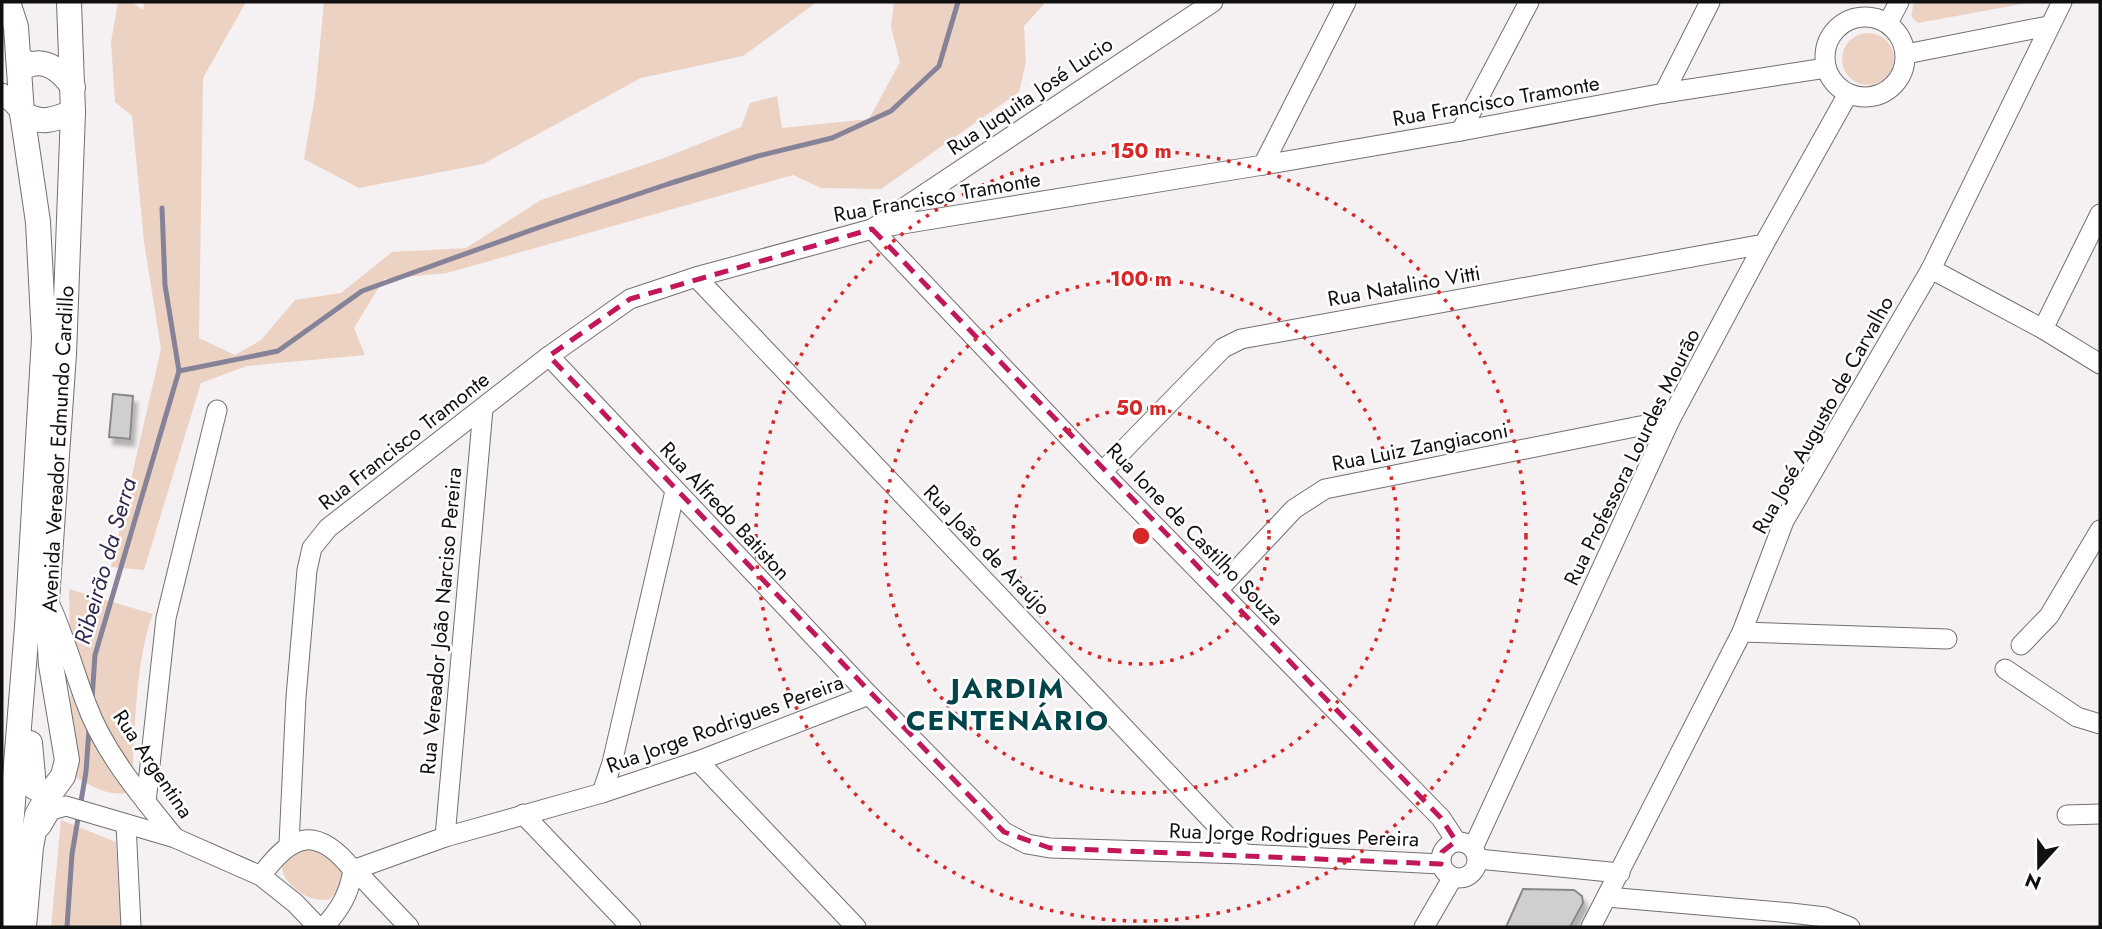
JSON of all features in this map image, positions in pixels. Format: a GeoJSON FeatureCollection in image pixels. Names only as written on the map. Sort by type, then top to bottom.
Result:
{"type":"FeatureCollection","features":[{"type":"Feature","properties":{"kind":"main road","name":"Avenida Vereador Edmundo Cardillo"},"geometry":{"type":"LineString","coordinates":[[3,927],[27,627],[44,338],[38,222],[10,51],[16,27],[8,2]]}},
{"type":"Feature","properties":{"kind":"main road","name":"Avenida Vereador Edmundo Cardillo"},"geometry":{"type":"LineString","coordinates":[[24,927],[31,847],[37,815],[57,801],[67,760],[51,664],[47,600],[64,354],[73,112],[69,2]]}},
{"type":"Feature","properties":{"kind":"main road"},"geometry":{"type":"LineString","coordinates":[[10,51],[29,65],[35,62],[54,68],[65,76],[73,87]]}},
{"type":"Feature","properties":{"kind":"main road"},"geometry":{"type":"LineString","coordinates":[[22,113],[34,119],[50,121],[73,112]]}},
{"type":"Feature","properties":{"kind":"main road"},"geometry":{"type":"LineString","coordinates":[[27,627],[32,778],[34,787],[57,801]]}},
{"type":"Feature","properties":{"kind":"street","name":"Rua Juquita José Lucio"},"geometry":{"type":"LineString","coordinates":[[872,229],[1213,2]]}},
{"type":"Feature","properties":{"kind":"street"},"geometry":{"type":"LineString","coordinates":[[1263,165],[1346,2]]}},
{"type":"Feature","properties":{"kind":"street"},"geometry":{"type":"LineString","coordinates":[[1461,131],[1529,2]]}},
{"type":"Feature","properties":{"kind":"street"},"geometry":{"type":"LineString","coordinates":[[1664,93],[1710,2]]}},
{"type":"Feature","properties":{"kind":"street"},"geometry":{"type":"LineString","coordinates":[[1888,23],[1899,2]]}},
{"type":"Feature","properties":{"kind":"street","name":"Rua José Augusto de Carvalho"},"geometry":{"type":"LineString","coordinates":[[1591,927],[1742,632],[1784,521],[1930,269],[2062,2]]}},
{"type":"Feature","properties":{"kind":"street"},"geometry":{"type":"LineString","coordinates":[[1861,17],[1888,23],[1903,42],[1906,54],[1905,68],[1899,81],[1889,91],[1876,96],[1862,98],[1849,94],[1830,79],[1826,68],[1828,40],[1836,29],[1847,21],[1861,17]]}},
{"type":"Feature","properties":{"kind":"street"},"geometry":{"type":"LineString","coordinates":[[1906,54],[2048,26]]}},
{"type":"Feature","properties":{"kind":"street","name":"Rua Francisco Tramonte"},"geometry":{"type":"LineString","coordinates":[[289,844],[296,697],[307,570],[312,548],[328,527],[483,410],[549,356],[630,299],[696,277],[872,229],[1461,131],[1664,93],[1826,68]]}},
{"type":"Feature","properties":{"kind":"street"},"geometry":{"type":"LineString","coordinates":[[2,93],[22,113]]}},
{"type":"Feature","properties":{"kind":"street","name":"Rua Professora Lourdes Mourão"},"geometry":{"type":"LineString","coordinates":[[1469,849],[1670,420],[1764,244],[1849,94]]}},
{"type":"Feature","properties":{"kind":"street"},"geometry":{"type":"LineString","coordinates":[[2043,329],[2100,214]]}},
{"type":"Feature","properties":{"kind":"street","name":"Rua Ione de Castilho Souza"},"geometry":{"type":"LineString","coordinates":[[872,229],[1102,472],[1469,849]]}},
{"type":"Feature","properties":{"kind":"street","name":"Rua Natalino Vitti"},"geometry":{"type":"LineString","coordinates":[[1102,472],[1223,348],[1241,339],[1764,244]]}},
{"type":"Feature","properties":{"kind":"street"},"geometry":{"type":"LineString","coordinates":[[1930,269],[2043,329],[2100,364]]}},
{"type":"Feature","properties":{"kind":"street","name":"Rua João de Araújo"},"geometry":{"type":"LineString","coordinates":[[696,277],[1244,854]]}},
{"type":"Feature","properties":{"kind":"street","name":"Rua Alfredo Batiston"},"geometry":{"type":"LineString","coordinates":[[549,356],[869,695]]}},
{"type":"Feature","properties":{"kind":"street"},"geometry":{"type":"LineString","coordinates":[[146,802],[166,618],[217,410]]}},
{"type":"Feature","properties":{"kind":"street","name":"Rua Vereador João Narciso Pereira"},"geometry":{"type":"LineString","coordinates":[[445,837],[483,410]]}},
{"type":"Feature","properties":{"kind":"street","name":"Rua Luiz Zangiaconi"},"geometry":{"type":"LineString","coordinates":[[1218,590],[1294,509],[1325,489],[1670,420]]}},
{"type":"Feature","properties":{"kind":"street"},"geometry":{"type":"LineString","coordinates":[[602,793],[612,763],[675,491]]}},
{"type":"Feature","properties":{"kind":"street"},"geometry":{"type":"LineString","coordinates":[[2021,645],[2049,615],[2100,530]]}},
{"type":"Feature","properties":{"kind":"street","name":"Rua Argentina"},"geometry":{"type":"LineString","coordinates":[[47,600],[61,629],[85,702],[106,744],[175,838]]}},
{"type":"Feature","properties":{"kind":"street"},"geometry":{"type":"LineString","coordinates":[[1742,632],[1947,639]]}},
{"type":"Feature","properties":{"kind":"street"},"geometry":{"type":"LineString","coordinates":[[2005,669],[2077,717],[2100,724]]}},
{"type":"Feature","properties":{"kind":"street","name":"Rua Jorge Rodrigues Pereira"},"geometry":{"type":"LineString","coordinates":[[354,870],[445,837],[602,793],[698,761],[869,695],[1004,832],[1027,844],[1050,848],[1244,854],[1447,871]]}},
{"type":"Feature","properties":{"kind":"street"},"geometry":{"type":"LineString","coordinates":[[698,761],[856,927]]}},
{"type":"Feature","properties":{"kind":"street","name":"Rua Argentina"},"geometry":{"type":"LineString","coordinates":[[57,801],[175,838],[261,876],[295,903],[317,927]]}},
{"type":"Feature","properties":{"kind":"street"},"geometry":{"type":"LineString","coordinates":[[523,814],[631,927]]}},
{"type":"Feature","properties":{"kind":"street"},"geometry":{"type":"LineString","coordinates":[[2067,815],[2100,814]]}},
{"type":"Feature","properties":{"kind":"street"},"geometry":{"type":"LineString","coordinates":[[126,824],[131,927]]}},
{"type":"Feature","properties":{"kind":"street"},"geometry":{"type":"LineString","coordinates":[[261,876],[289,844],[305,839],[317,841],[343,858],[409,927]]}},
{"type":"Feature","properties":{"kind":"street"},"geometry":{"type":"LineString","coordinates":[[1424,927],[1447,871],[1442,852],[1451,843],[1469,849],[1620,873]]}},
{"type":"Feature","properties":{"kind":"street"},"geometry":{"type":"LineString","coordinates":[[1447,871],[1459,878],[1470,875],[1475,870],[1469,849]]}},
{"type":"Feature","properties":{"kind":"street"},"geometry":{"type":"LineString","coordinates":[[324,927],[343,904],[350,890],[354,870]]}},
{"type":"Feature","properties":{"kind":"street"},"geometry":{"type":"LineString","coordinates":[[1607,897],[1825,917],[1850,927]]}},
{"type":"Feature","properties":{"kind":"highlighted area"},"geometry":{"type":"Polygon","coordinates":[[[872,229],[1441,818],[1456,841],[1442,852],[1441,864],[1050,848],[1004,832],[549,356],[630,299],[872,229]]]}},
{"type":"Feature","properties":{"kind":"shaded area"},"geometry":{"type":"Polygon","coordinates":[[[118,2],[132,2],[143,10],[144,2],[246,2],[203,78],[199,338],[235,355],[261,340],[295,300],[341,293],[392,252],[466,248],[541,200],[664,158],[741,127],[750,103],[777,96],[782,128],[869,119],[900,62],[891,27],[894,2],[1046,2],[1024,26],[1026,62],[1019,92],[881,189],[821,188],[793,175],[447,273],[384,279],[354,328],[365,355],[247,366],[201,383],[144,570],[111,567],[161,349],[144,242],[132,116],[115,102],[111,42],[118,2]]]}},
{"type":"Feature","properties":{"kind":"shaded area"},"geometry":{"type":"Polygon","coordinates":[[[324,2],[817,2],[743,56],[641,78],[483,164],[359,188],[304,159],[315,96],[324,2]]]}},
{"type":"Feature","properties":{"kind":"shaded area"},"geometry":{"type":"Polygon","coordinates":[[[1914,2],[2033,2],[1918,23],[1911,16],[1914,2]]]}},
{"type":"Feature","properties":{"kind":"shaded area"},"geometry":{"type":"Polygon","coordinates":[[[1868,33],[1878,35],[1886,41],[1892,49],[1892,69],[1886,77],[1878,83],[1868,85],[1858,83],[1850,77],[1844,69],[1842,59],[1844,49],[1850,41],[1858,35],[1868,33]]]}},
{"type":"Feature","properties":{"kind":"shaded area"},"geometry":{"type":"Polygon","coordinates":[[[69,589],[153,614],[139,675],[132,783],[125,793],[105,791],[74,776],[69,589]]]}},
{"type":"Feature","properties":{"kind":"shaded area"},"geometry":{"type":"Polygon","coordinates":[[[61,820],[116,842],[121,927],[51,927],[61,820]]]}},
{"type":"Feature","properties":{"kind":"shaded area"},"geometry":{"type":"Polygon","coordinates":[[[307,848],[326,856],[340,868],[342,883],[328,900],[306,896],[283,874],[283,862],[287,857],[296,850],[307,848]]]}},
{"type":"Feature","properties":{"kind":"building"},"geometry":{"type":"Polygon","coordinates":[[[113,394],[133,396],[130,439],[109,437],[113,394]]]}},
{"type":"Feature","properties":{"kind":"building"},"geometry":{"type":"Polygon","coordinates":[[[1523,889],[1574,890],[1582,896],[1583,903],[1570,927],[1506,927],[1523,889]]]}},
{"type":"Feature","properties":{"kind":"waterway"},"geometry":{"type":"LineString","coordinates":[[179,371],[278,351],[362,291],[668,184],[758,156],[832,138],[891,111],[939,66],[958,2]]}},
{"type":"Feature","properties":{"kind":"waterway","name":"Ribeirão da Serra"},"geometry":{"type":"LineString","coordinates":[[92,699],[95,655],[179,371],[165,285],[162,208]]}},
{"type":"Feature","properties":{"kind":"waterway","name":"Ribeirão da Serra"},"geometry":{"type":"LineString","coordinates":[[67,927],[72,854],[86,772],[89,729]]}},
{"type":"Feature","properties":{"kind":"district","name":"JARDIM CENTENÁRIO"},"geometry":{"type":"Point","coordinates":[1008,704]}}]}
